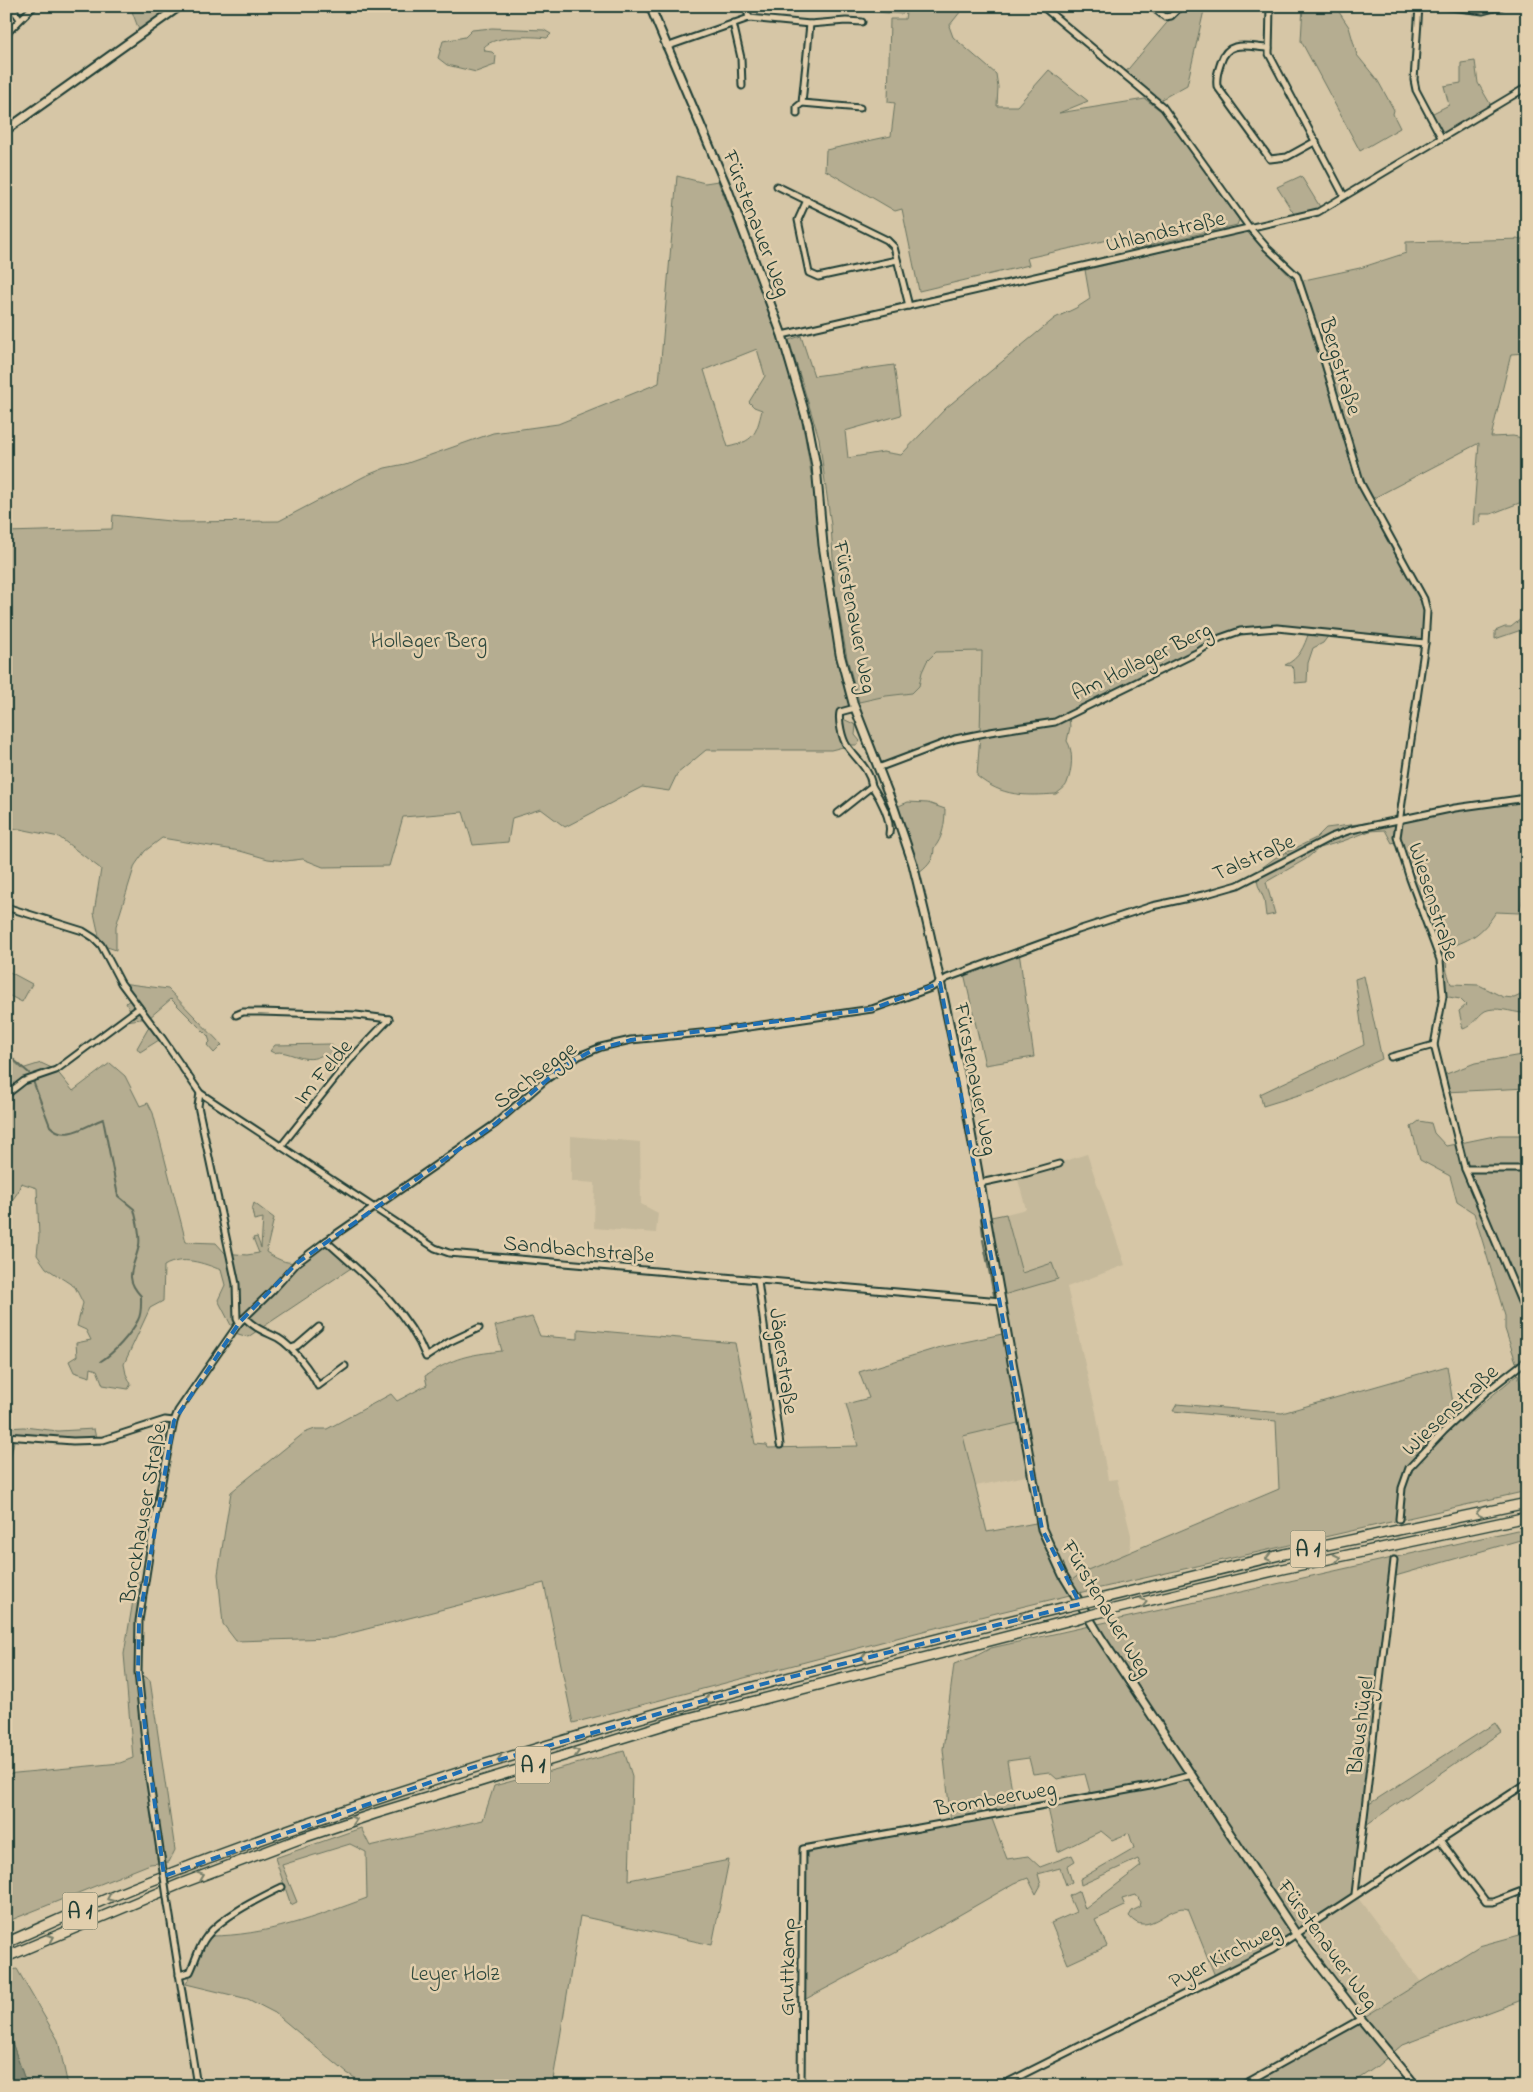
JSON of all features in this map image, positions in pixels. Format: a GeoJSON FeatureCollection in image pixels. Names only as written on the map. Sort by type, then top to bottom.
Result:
{"type":"FeatureCollection","features":[{"type":"Feature","properties":{"kind":"highway","name":"A 1"},"geometry":{"type":"LineString","coordinates":[[6,1943],[154,1879],[351,1808],[471,1768],[755,1686],[1069,1606],[1284,1554],[1527,1503]]}},
{"type":"Feature","properties":{"kind":"highway","name":"A 1"},"geometry":{"type":"LineString","coordinates":[[6,1958],[189,1881],[302,1838],[677,1721],[1097,1613],[1282,1569],[1527,1518]]}},
{"type":"Feature","properties":{"kind":"street"},"geometry":{"type":"LineString","coordinates":[[15,6],[15,12],[20,19]]}},
{"type":"Feature","properties":{"kind":"street"},"geometry":{"type":"LineString","coordinates":[[6,34],[34,6]]}},
{"type":"Feature","properties":{"kind":"street"},"geometry":{"type":"LineString","coordinates":[[6,130],[180,6]]}},
{"type":"Feature","properties":{"kind":"street","name":"Fürstenauer Weg"},"geometry":{"type":"LineString","coordinates":[[650,6],[728,190],[782,335],[808,424],[816,466],[823,538],[840,654],[855,708],[894,808],[913,864],[962,1083],[1041,1522],[1063,1574],[1101,1638],[1296,1934],[1361,2019],[1416,2086]]}},
{"type":"Feature","properties":{"kind":"street"},"geometry":{"type":"LineString","coordinates":[[746,6],[749,18]]}},
{"type":"Feature","properties":{"kind":"street","name":"Bergstraße"},"geometry":{"type":"LineString","coordinates":[[1042,6],[1164,107],[1249,227],[1267,248],[1296,276],[1314,327],[1361,484],[1424,599],[1427,610],[1425,643],[1398,819]]}},
{"type":"Feature","properties":{"kind":"street"},"geometry":{"type":"LineString","coordinates":[[1151,6],[1165,17],[1171,16],[1181,6]]}},
{"type":"Feature","properties":{"kind":"street"},"geometry":{"type":"LineString","coordinates":[[1270,6],[1269,54],[1344,196]]}},
{"type":"Feature","properties":{"kind":"street"},"geometry":{"type":"LineString","coordinates":[[1419,6],[1415,85],[1441,137]]}},
{"type":"Feature","properties":{"kind":"street"},"geometry":{"type":"LineString","coordinates":[[1442,6],[1483,11],[1502,6]]}},
{"type":"Feature","properties":{"kind":"street"},"geometry":{"type":"LineString","coordinates":[[1525,6],[1527,12]]}},
{"type":"Feature","properties":{"kind":"street"},"geometry":{"type":"LineString","coordinates":[[666,46],[749,18],[810,24],[846,21],[862,22]]}},
{"type":"Feature","properties":{"kind":"street"},"geometry":{"type":"LineString","coordinates":[[733,23],[741,58],[742,86]]}},
{"type":"Feature","properties":{"kind":"street"},"geometry":{"type":"LineString","coordinates":[[802,103],[810,24]]}},
{"type":"Feature","properties":{"kind":"street"},"geometry":{"type":"LineString","coordinates":[[1268,48],[1236,46],[1228,48],[1224,53],[1216,75],[1218,86],[1270,159],[1287,157],[1316,141]]}},
{"type":"Feature","properties":{"kind":"street","name":"Uhlandstraße"},"geometry":{"type":"LineString","coordinates":[[782,335],[1318,212],[1527,87]]}},
{"type":"Feature","properties":{"kind":"street"},"geometry":{"type":"LineString","coordinates":[[797,114],[797,107],[802,103],[860,108]]}},
{"type":"Feature","properties":{"kind":"street"},"geometry":{"type":"LineString","coordinates":[[777,186],[887,240],[894,247],[909,306]]}},
{"type":"Feature","properties":{"kind":"street"},"geometry":{"type":"LineString","coordinates":[[807,200],[798,220],[809,273],[818,277],[896,260]]}},
{"type":"Feature","properties":{"kind":"street","name":"Am Hollager Berg"},"geometry":{"type":"LineString","coordinates":[[878,768],[955,740],[990,732],[1055,722],[1196,653],[1220,638],[1240,632],[1282,629],[1425,643]]}},
{"type":"Feature","properties":{"kind":"street"},"geometry":{"type":"LineString","coordinates":[[855,708],[840,712],[840,721],[846,746],[860,760],[871,780],[887,819],[890,828],[889,834]]}},
{"type":"Feature","properties":{"kind":"street"},"geometry":{"type":"LineString","coordinates":[[838,813],[872,786]]}},
{"type":"Feature","properties":{"kind":"street","name":"Talstraße"},"geometry":{"type":"LineString","coordinates":[[940,983],[947,978],[1078,930],[1152,906],[1238,885],[1331,837],[1351,830],[1454,808],[1527,798]]}},
{"type":"Feature","properties":{"kind":"street","name":"Wiesenstraße"},"geometry":{"type":"LineString","coordinates":[[1398,819],[1397,837],[1410,879],[1440,960],[1443,996],[1434,1045],[1465,1169],[1527,1316]]}},
{"type":"Feature","properties":{"kind":"street"},"geometry":{"type":"LineString","coordinates":[[6,907],[83,931],[94,938],[100,945],[114,973],[200,1093],[198,1106],[236,1284],[237,1319],[239,1323]]}},
{"type":"Feature","properties":{"kind":"street","name":"Sachsegge"},"geometry":{"type":"LineString","coordinates":[[239,1323],[297,1263],[495,1124],[561,1068],[591,1051],[631,1040],[721,1031],[872,1009],[908,997],[940,983]]}},
{"type":"Feature","properties":{"kind":"street"},"geometry":{"type":"LineString","coordinates":[[6,1095],[24,1081],[56,1070],[139,1008]]}},
{"type":"Feature","properties":{"kind":"street","name":"Im Felde"},"geometry":{"type":"LineString","coordinates":[[236,1015],[243,1012],[252,1012],[356,1015],[388,1019],[349,1061],[282,1145]]}},
{"type":"Feature","properties":{"kind":"street"},"geometry":{"type":"LineString","coordinates":[[1390,1057],[1434,1045]]}},
{"type":"Feature","properties":{"kind":"street","name":"Sandbachstraße"},"geometry":{"type":"LineString","coordinates":[[200,1093],[282,1145],[435,1248],[449,1253],[1001,1302]]}},
{"type":"Feature","properties":{"kind":"street"},"geometry":{"type":"LineString","coordinates":[[980,1183],[1059,1164]]}},
{"type":"Feature","properties":{"kind":"street"},"geometry":{"type":"LineString","coordinates":[[1465,1169],[1527,1169]]}},
{"type":"Feature","properties":{"kind":"street"},"geometry":{"type":"LineString","coordinates":[[326,1241],[380,1289],[415,1335],[426,1357],[449,1342],[480,1328]]}},
{"type":"Feature","properties":{"kind":"street","name":"Jägerstraße"},"geometry":{"type":"LineString","coordinates":[[758,1281],[780,1445]]}},
{"type":"Feature","properties":{"kind":"street"},"geometry":{"type":"LineString","coordinates":[[245,1318],[260,1331],[279,1339],[291,1348],[318,1386],[344,1366]]}},
{"type":"Feature","properties":{"kind":"street","name":"Brockhauser Straße"},"geometry":{"type":"LineString","coordinates":[[197,2086],[148,1770],[138,1672],[139,1621],[156,1511],[174,1421],[188,1396],[239,1323]]}},
{"type":"Feature","properties":{"kind":"street"},"geometry":{"type":"LineString","coordinates":[[291,1348],[297,1346],[319,1327]]}},
{"type":"Feature","properties":{"kind":"street","name":"Wiesenstraße"},"geometry":{"type":"LineString","coordinates":[[1399,1519],[1402,1488],[1409,1468],[1479,1399],[1527,1360]]}},
{"type":"Feature","properties":{"kind":"street"},"geometry":{"type":"LineString","coordinates":[[6,1436],[73,1441],[103,1440],[165,1420],[174,1421]]}},
{"type":"Feature","properties":{"kind":"street","name":"Blaushügel"},"geometry":{"type":"LineString","coordinates":[[1355,1894],[1394,1560]]}},
{"type":"Feature","properties":{"kind":"street","name":"Brombeerweg"},"geometry":{"type":"LineString","coordinates":[[803,1849],[1150,1786],[1192,1775]]}},
{"type":"Feature","properties":{"kind":"street","name":"Pyer Kirchweg"},"geometry":{"type":"LineString","coordinates":[[1000,2086],[1215,1976],[1272,1950],[1527,1783]]}},
{"type":"Feature","properties":{"kind":"street"},"geometry":{"type":"LineString","coordinates":[[1440,1840],[1486,1902],[1493,1902],[1527,1888]]}},
{"type":"Feature","properties":{"kind":"street","name":"Gruttkamp"},"geometry":{"type":"LineString","coordinates":[[801,2086],[803,1849]]}},
{"type":"Feature","properties":{"kind":"street"},"geometry":{"type":"LineString","coordinates":[[179,1975],[190,1972],[198,1949],[207,1935],[253,1901],[282,1887]]}},
{"type":"Feature","properties":{"kind":"street"},"geometry":{"type":"LineString","coordinates":[[1241,2086],[1361,2019]]}},
{"type":"Feature","properties":{"kind":"highlighted area"},"geometry":{"type":"Polygon","coordinates":[[[940,983],[1042,1529],[1080,1604],[755,1686],[471,1768],[164,1876],[138,1672],[139,1621],[174,1421],[239,1323],[297,1263],[495,1124],[561,1068],[591,1051],[631,1040],[872,1009],[940,983]]]}},
{"type":"Feature","properties":{"kind":"shaded area"},"geometry":{"type":"Polygon","coordinates":[[[982,651],[980,734],[955,739],[878,768],[853,703],[912,693],[919,686],[927,661],[936,652],[982,651]]]}},
{"type":"Feature","properties":{"kind":"shaded area"},"geometry":{"type":"Polygon","coordinates":[[[571,1136],[640,1142],[641,1204],[658,1213],[656,1233],[594,1228],[595,1183],[571,1181],[571,1136]]]}},
{"type":"Feature","properties":{"kind":"shaded area"},"geometry":{"type":"Polygon","coordinates":[[[1087,1154],[1125,1265],[1067,1287],[1096,1412],[1108,1480],[1117,1479],[1131,1535],[1131,1544],[1129,1551],[1125,1555],[1071,1589],[1042,1529],[1031,1475],[976,1486],[963,1436],[1022,1422],[1000,1296],[1022,1273],[1006,1214],[1026,1209],[1017,1176],[1087,1154]]]}},
{"type":"Feature","properties":{"kind":"shaded area"},"geometry":{"type":"Polygon","coordinates":[[[1355,1894],[1421,1982],[1361,2019],[1296,1934],[1355,1894]]]}},
{"type":"Feature","properties":{"kind":"shaded area"},"geometry":{"type":"Polygon","coordinates":[[[6,2025],[24,2077],[27,2086],[6,2086],[6,2025]]]}},
{"type":"Feature","properties":{"kind":"green space"},"geometry":{"type":"Polygon","coordinates":[[[130,6],[174,6],[139,30],[130,6]]]}},
{"type":"Feature","properties":{"kind":"green space"},"geometry":{"type":"Polygon","coordinates":[[[848,6],[903,6],[903,14],[848,10],[848,6]]]}},
{"type":"Feature","properties":{"kind":"green space"},"geometry":{"type":"Polygon","coordinates":[[[907,6],[965,6],[949,26],[953,37],[996,74],[998,87],[997,106],[1017,106],[1049,70],[1088,101],[1059,113],[1145,99],[1165,114],[1239,220],[1237,225],[1130,250],[1117,238],[1027,258],[1029,265],[919,291],[902,209],[895,211],[825,170],[826,150],[891,136],[895,103],[888,102],[890,19],[905,19],[907,6]]]}},
{"type":"Feature","properties":{"kind":"green space"},"geometry":{"type":"Polygon","coordinates":[[[1181,6],[1205,6],[1187,85],[1158,101],[1124,74],[1181,6]]]}},
{"type":"Feature","properties":{"kind":"green space"},"geometry":{"type":"Polygon","coordinates":[[[1303,6],[1335,6],[1349,27],[1357,55],[1378,81],[1394,110],[1393,114],[1400,128],[1360,151],[1301,41],[1303,6]]]}},
{"type":"Feature","properties":{"kind":"green space"},"geometry":{"type":"Polygon","coordinates":[[[492,28],[544,30],[551,34],[547,38],[514,37],[489,43],[484,47],[485,51],[492,52],[496,56],[495,65],[476,72],[447,65],[438,58],[443,41],[465,37],[472,30],[492,28]]]}},
{"type":"Feature","properties":{"kind":"green space"},"geometry":{"type":"Polygon","coordinates":[[[1475,61],[1478,83],[1492,107],[1441,137],[1429,115],[1449,105],[1444,86],[1461,83],[1461,63],[1475,61]]]}},
{"type":"Feature","properties":{"kind":"green space","name":"Hollager Berg"},"geometry":{"type":"Polygon","coordinates":[[[677,176],[705,183],[718,181],[774,325],[796,399],[805,436],[811,474],[818,477],[836,631],[855,708],[840,712],[839,717],[856,725],[855,735],[860,741],[857,745],[831,750],[706,750],[677,774],[669,791],[642,787],[565,827],[541,809],[512,818],[508,842],[473,845],[463,812],[403,817],[389,866],[323,867],[303,859],[286,861],[268,859],[240,851],[162,838],[145,851],[135,865],[116,926],[116,950],[101,945],[94,913],[101,869],[59,837],[20,829],[6,830],[6,532],[112,529],[113,515],[179,522],[279,521],[365,476],[385,468],[405,464],[493,433],[558,424],[659,383],[677,176]],[[757,349],[704,370],[728,447],[749,439],[755,431],[762,410],[754,407],[749,402],[765,376],[757,349]]]}},
{"type":"Feature","properties":{"kind":"green space"},"geometry":{"type":"Polygon","coordinates":[[[1301,176],[1322,210],[1296,217],[1277,187],[1301,176]]]}},
{"type":"Feature","properties":{"kind":"green space"},"geometry":{"type":"Polygon","coordinates":[[[1527,221],[1527,353],[1511,354],[1491,437],[1513,436],[1527,439],[1527,500],[1491,514],[1480,514],[1480,522],[1473,525],[1479,443],[1370,500],[1424,599],[1427,611],[1425,643],[1329,635],[1323,643],[1313,648],[1308,663],[1307,682],[1295,683],[1294,669],[1291,666],[1285,665],[1300,652],[1309,632],[1277,628],[1253,630],[1220,638],[1069,715],[1070,727],[1067,741],[1071,750],[1071,767],[1066,784],[1056,794],[1014,794],[996,788],[977,776],[982,651],[936,652],[927,661],[919,686],[912,693],[859,702],[847,658],[835,590],[831,525],[819,438],[789,340],[801,336],[814,376],[894,365],[901,415],[845,431],[848,458],[883,452],[901,455],[946,408],[1055,318],[1090,299],[1085,270],[1247,231],[1295,282],[1360,268],[1406,253],[1406,242],[1523,239],[1527,221]]]}},
{"type":"Feature","properties":{"kind":"green space"},"geometry":{"type":"Polygon","coordinates":[[[1527,614],[1527,628],[1495,639],[1495,631],[1511,627],[1527,614]]]}},
{"type":"Feature","properties":{"kind":"green space"},"geometry":{"type":"Polygon","coordinates":[[[1524,786],[1527,786],[1527,882],[1519,913],[1496,912],[1483,928],[1471,938],[1438,952],[1398,841],[1392,843],[1385,830],[1370,831],[1319,848],[1306,859],[1266,882],[1275,914],[1266,916],[1264,899],[1258,885],[1256,872],[1275,858],[1316,838],[1326,828],[1398,819],[1515,799],[1524,786]]]}},
{"type":"Feature","properties":{"kind":"green space"},"geometry":{"type":"Polygon","coordinates":[[[908,802],[928,803],[945,809],[943,830],[940,840],[934,848],[933,857],[926,867],[916,875],[894,808],[908,802]]]}},
{"type":"Feature","properties":{"kind":"green space"},"geometry":{"type":"Polygon","coordinates":[[[1019,952],[1034,1057],[985,1065],[964,973],[1019,952]]]}},
{"type":"Feature","properties":{"kind":"green space"},"geometry":{"type":"Polygon","coordinates":[[[1440,960],[1446,961],[1451,984],[1479,985],[1503,997],[1514,998],[1527,994],[1527,1011],[1522,1013],[1498,1009],[1485,1011],[1470,1026],[1463,1029],[1459,1011],[1466,1005],[1460,999],[1443,996],[1440,960]]]}},
{"type":"Feature","properties":{"kind":"green space"},"geometry":{"type":"Polygon","coordinates":[[[6,970],[32,984],[22,1002],[6,994],[6,970]]]}},
{"type":"Feature","properties":{"kind":"green space"},"geometry":{"type":"Polygon","coordinates":[[[1364,976],[1382,1059],[1315,1090],[1263,1106],[1260,1094],[1364,1045],[1355,979],[1364,976]]]}},
{"type":"Feature","properties":{"kind":"green space"},"geometry":{"type":"Polygon","coordinates":[[[121,983],[168,989],[222,1045],[214,1053],[207,1045],[210,1042],[208,1036],[171,999],[149,1018],[117,1022],[131,1013],[126,1003],[132,998],[121,983]]]}},
{"type":"Feature","properties":{"kind":"green space"},"geometry":{"type":"Polygon","coordinates":[[[149,1027],[159,1040],[140,1052],[137,1048],[149,1027]]]}},
{"type":"Feature","properties":{"kind":"green space"},"geometry":{"type":"Polygon","coordinates":[[[330,1044],[344,1055],[352,1046],[358,1051],[345,1066],[324,1054],[310,1059],[270,1051],[275,1045],[330,1044]]]}},
{"type":"Feature","properties":{"kind":"green space"},"geometry":{"type":"Polygon","coordinates":[[[6,1054],[22,1069],[41,1063],[56,1070],[73,1091],[110,1063],[125,1076],[140,1106],[148,1103],[153,1113],[186,1242],[216,1243],[225,1253],[247,1255],[259,1253],[253,1238],[257,1237],[261,1248],[263,1218],[254,1220],[252,1210],[254,1203],[274,1218],[266,1252],[285,1261],[298,1261],[326,1241],[354,1266],[248,1337],[235,1333],[218,1300],[225,1285],[221,1270],[193,1261],[171,1263],[164,1266],[163,1301],[150,1308],[124,1364],[131,1384],[128,1389],[103,1385],[97,1370],[91,1368],[90,1377],[74,1372],[69,1361],[77,1356],[76,1343],[91,1340],[86,1330],[77,1326],[83,1303],[75,1287],[46,1268],[37,1255],[39,1236],[37,1188],[21,1183],[18,1192],[6,1209],[6,1054]]]}},
{"type":"Feature","properties":{"kind":"green space"},"geometry":{"type":"Polygon","coordinates":[[[1527,1054],[1527,1088],[1445,1092],[1441,1076],[1475,1063],[1527,1054]]]}},
{"type":"Feature","properties":{"kind":"green space"},"geometry":{"type":"Polygon","coordinates":[[[1419,1121],[1431,1123],[1434,1133],[1446,1146],[1499,1135],[1527,1135],[1527,1360],[1516,1362],[1505,1329],[1505,1316],[1474,1213],[1457,1202],[1450,1176],[1420,1160],[1411,1127],[1419,1121]]]}},
{"type":"Feature","properties":{"kind":"green space"},"geometry":{"type":"Polygon","coordinates":[[[1006,1214],[1022,1273],[1052,1263],[1058,1279],[1000,1296],[986,1218],[1006,1214]]]}},
{"type":"Feature","properties":{"kind":"green space"},"geometry":{"type":"Polygon","coordinates":[[[532,1317],[540,1336],[578,1339],[578,1329],[735,1343],[755,1444],[767,1445],[768,1448],[858,1446],[846,1404],[869,1398],[859,1372],[941,1347],[1007,1333],[1022,1422],[963,1436],[987,1532],[1041,1522],[1071,1588],[1072,1580],[1083,1572],[1279,1489],[1276,1421],[1173,1411],[1177,1404],[1282,1413],[1447,1366],[1455,1416],[1459,1423],[1518,1374],[1527,1409],[1527,1491],[1074,1594],[927,1630],[573,1723],[544,1583],[332,1638],[236,1641],[223,1624],[218,1574],[231,1492],[304,1433],[315,1429],[327,1429],[391,1394],[397,1401],[427,1385],[425,1376],[453,1361],[479,1354],[502,1351],[495,1326],[532,1317]]]}},
{"type":"Feature","properties":{"kind":"green space"},"geometry":{"type":"Polygon","coordinates":[[[24,1427],[58,1431],[94,1429],[96,1438],[73,1441],[15,1436],[6,1479],[6,1428],[24,1427]]]}},
{"type":"Feature","properties":{"kind":"green space"},"geometry":{"type":"Polygon","coordinates":[[[1517,1530],[1527,1532],[1527,1538],[1392,1577],[1366,1806],[1495,1723],[1501,1732],[1363,1827],[1355,1894],[1292,1937],[1215,1976],[1188,1909],[1181,1908],[1143,1924],[1136,1922],[1129,1916],[1132,1911],[1140,1907],[1141,1902],[1136,1895],[1122,1899],[1125,1906],[1095,1920],[1107,1946],[1068,1964],[1051,1923],[1076,1912],[1069,1896],[1079,1891],[1085,1909],[1141,1866],[1138,1859],[1081,1885],[1080,1879],[1134,1848],[1129,1833],[1112,1840],[1101,1831],[1058,1852],[1047,1804],[1091,1796],[1085,1774],[1057,1779],[1049,1772],[1033,1774],[1029,1758],[1007,1761],[1015,1807],[989,1811],[1007,1859],[1028,1856],[1040,1867],[1072,1855],[1075,1861],[1067,1866],[1072,1882],[1066,1885],[1060,1868],[1038,1874],[1041,1885],[1036,1894],[1028,1878],[1015,1883],[895,1952],[802,2001],[805,1850],[951,1823],[943,1749],[954,1664],[974,1657],[991,1648],[1517,1530]]]}},
{"type":"Feature","properties":{"kind":"green space"},"geometry":{"type":"Polygon","coordinates":[[[146,1578],[139,1621],[138,1672],[150,1680],[175,1850],[169,1862],[150,1864],[6,1922],[6,1774],[120,1763],[133,1758],[124,1654],[136,1583],[146,1578]]]}},
{"type":"Feature","properties":{"kind":"green space","name":"Leyer Holz"},"geometry":{"type":"Polygon","coordinates":[[[624,1751],[632,1776],[629,1880],[729,1860],[712,1945],[580,1916],[552,2086],[368,2086],[347,2073],[275,2013],[248,1999],[186,1984],[210,1936],[251,1933],[270,1929],[329,1912],[367,1898],[366,1852],[350,1844],[282,1865],[297,1902],[291,1905],[275,1858],[361,1828],[370,1846],[483,1820],[494,1786],[624,1751]]]}},
{"type":"Feature","properties":{"kind":"green space"},"geometry":{"type":"Polygon","coordinates":[[[1527,1933],[1527,1998],[1402,2045],[1376,2067],[1348,2086],[1247,2086],[1245,2084],[1361,2019],[1479,1946],[1527,1933]]]}},
{"type":"Feature","properties":{"kind":"green space"},"geometry":{"type":"Polygon","coordinates":[[[17,1969],[58,2040],[68,2086],[27,2086],[6,2025],[6,1971],[17,1969]]]}},
{"type":"Feature","properties":{"kind":"waterway"},"geometry":{"type":"LineString","coordinates":[[6,1053],[29,1073]]}},
{"type":"Feature","properties":{"kind":"waterway"},"geometry":{"type":"LineString","coordinates":[[33,1081],[50,1126],[56,1131],[69,1133],[103,1119],[118,1196],[134,1209],[139,1231],[139,1241],[131,1277],[135,1289],[141,1296],[140,1314],[127,1337],[101,1361]]}},
{"type":"Feature","properties":{"kind":"waterway"},"geometry":{"type":"LineString","coordinates":[[981,1219],[983,1235]]}},
{"type":"Feature","properties":{"kind":"waterway"},"geometry":{"type":"LineString","coordinates":[[983,1240],[994,1295]]}},
{"type":"Feature","properties":{"kind":"tunnel"},"geometry":{"type":"LineString","coordinates":[[1394,1560],[1399,1519]]}}]}
